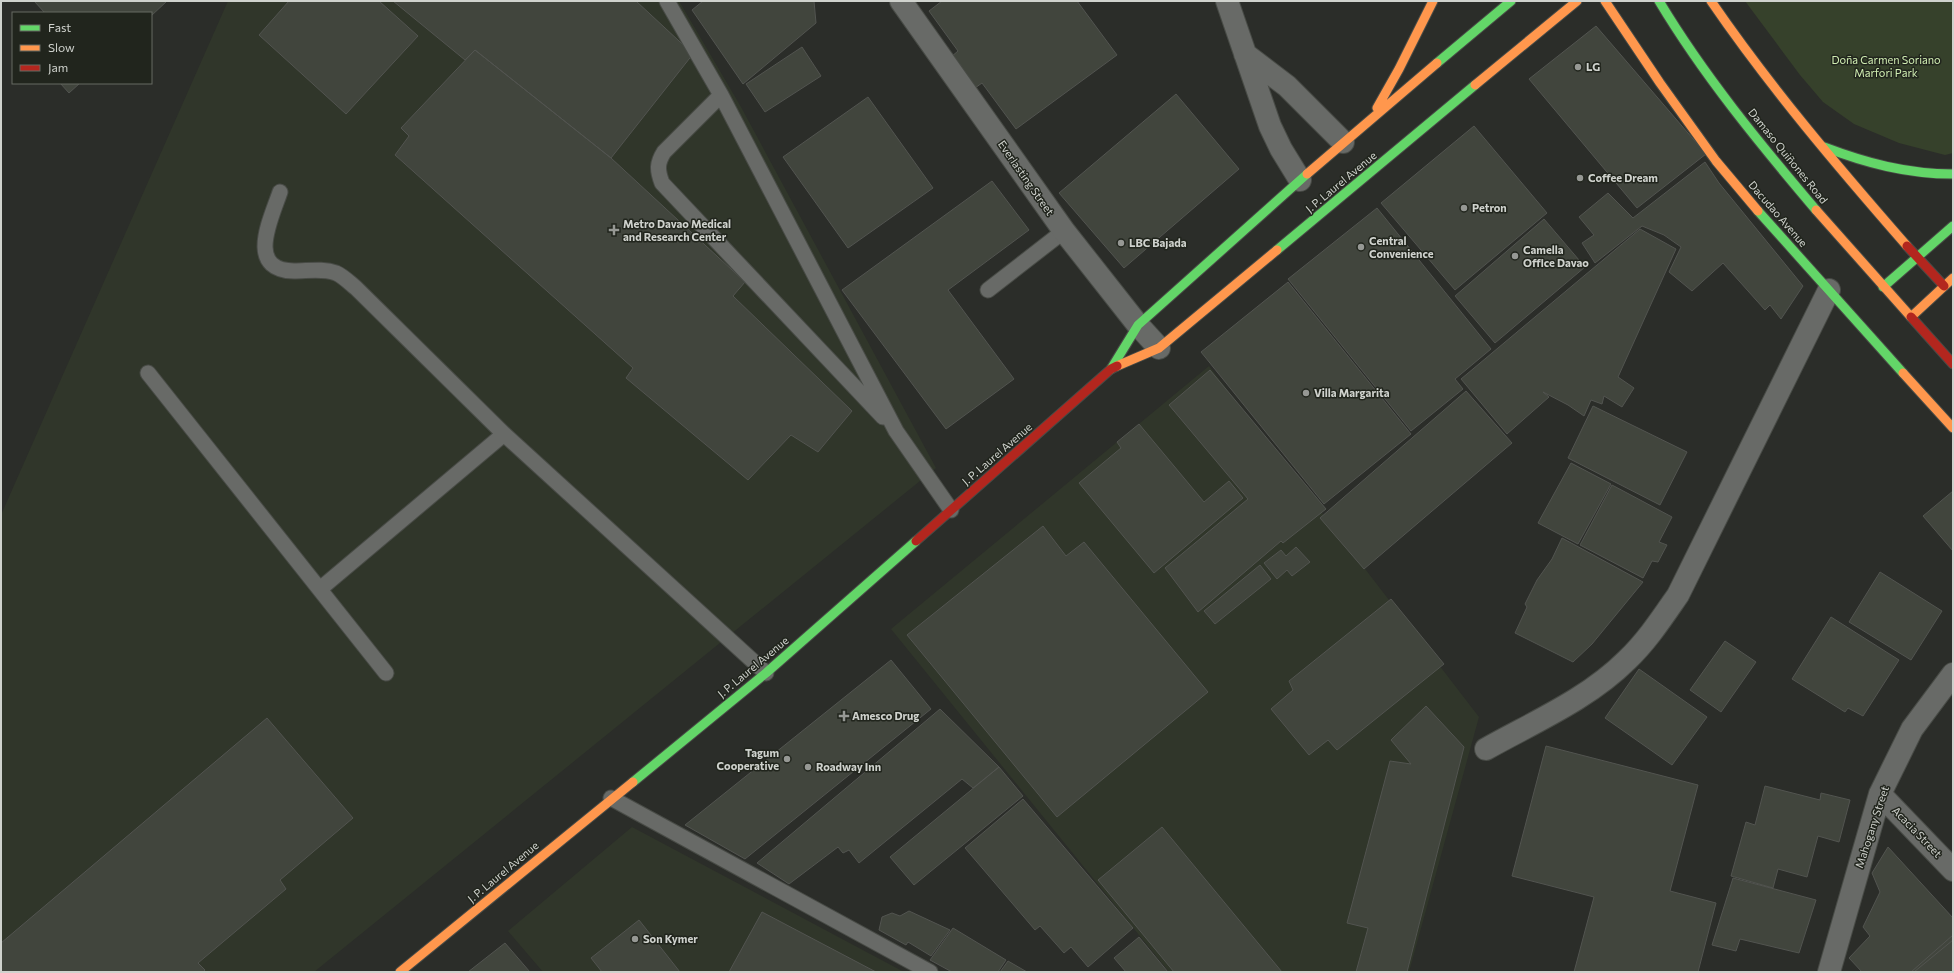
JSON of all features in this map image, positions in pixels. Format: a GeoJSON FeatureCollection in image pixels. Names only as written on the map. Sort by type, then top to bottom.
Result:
{"type":"FeatureCollection","features":[{"type":"Feature","properties":{"kind":"main road"},"geometry":{"type":"LineString","coordinates":[[1370,120],[1399,69],[1433,1]]}},
{"type":"Feature","properties":{"kind":"main road","name":"J. P. Laurel Avenue"},"geometry":{"type":"LineString","coordinates":[[400,972],[611,798],[766,673],[1111,369],[1138,325],[1343,142],[1511,1]]}},
{"type":"Feature","properties":{"kind":"main road","name":"J. P. Laurel Avenue"},"geometry":{"type":"LineString","coordinates":[[1111,369],[1159,348],[1577,1]]}},
{"type":"Feature","properties":{"kind":"main road","name":"Dacudao Avenue"},"geometry":{"type":"LineString","coordinates":[[1604,1],[1660,83],[1716,160],[1774,230],[1953,428]]}},
{"type":"Feature","properties":{"kind":"main road","name":"Damaso Quiñones Road"},"geometry":{"type":"LineString","coordinates":[[1659,1],[1696,58],[1764,149],[1883,287],[1911,317]]}},
{"type":"Feature","properties":{"kind":"main road"},"geometry":{"type":"LineString","coordinates":[[1711,1],[1732,32],[1800,122],[1917,258],[1953,295]]}},
{"type":"Feature","properties":{"kind":"main road"},"geometry":{"type":"LineString","coordinates":[[1821,146],[1891,170],[1934,175],[1953,174]]}},
{"type":"Feature","properties":{"kind":"main road"},"geometry":{"type":"LineString","coordinates":[[1883,287],[1953,226]]}},
{"type":"Feature","properties":{"kind":"main road"},"geometry":{"type":"LineString","coordinates":[[1953,278],[1911,317],[1953,364]]}},
{"type":"Feature","properties":{"kind":"street","name":"Everlasting Street"},"geometry":{"type":"LineString","coordinates":[[902,1],[1064,231],[1138,325],[1159,348]]}},
{"type":"Feature","properties":{"kind":"street"},"geometry":{"type":"LineString","coordinates":[[1227,1],[1270,126],[1281,149],[1300,180]]}},
{"type":"Feature","properties":{"kind":"street"},"geometry":{"type":"LineString","coordinates":[[1245,54],[1287,86],[1343,142]]}},
{"type":"Feature","properties":{"kind":"street"},"geometry":{"type":"LineString","coordinates":[[1486,749],[1560,708],[1598,684],[1628,660],[1658,625],[1678,595],[1829,290]]}},
{"type":"Feature","properties":{"kind":"street","name":"Mahogany Street"},"geometry":{"type":"LineString","coordinates":[[1829,972],[1880,794],[1912,730],[1953,674]]}},
{"type":"Feature","properties":{"kind":"street","name":"Acacia Street"},"geometry":{"type":"LineString","coordinates":[[1880,794],[1953,870]]}},
{"type":"Feature","properties":{"kind":"lane"},"geometry":{"type":"LineString","coordinates":[[667,1],[721,95],[896,431],[951,510]]}},
{"type":"Feature","properties":{"kind":"lane"},"geometry":{"type":"LineString","coordinates":[[721,95],[664,152],[658,162],[658,173],[662,183],[896,431]]}},
{"type":"Feature","properties":{"kind":"lane"},"geometry":{"type":"LineString","coordinates":[[280,192],[265,238],[266,256],[271,265],[281,270],[316,270],[337,273],[356,288],[504,434],[766,673]]}},
{"type":"Feature","properties":{"kind":"lane"},"geometry":{"type":"LineString","coordinates":[[988,290],[1064,231]]}},
{"type":"Feature","properties":{"kind":"lane"},"geometry":{"type":"LineString","coordinates":[[148,373],[386,673]]}},
{"type":"Feature","properties":{"kind":"lane"},"geometry":{"type":"LineString","coordinates":[[320,589],[504,434]]}},
{"type":"Feature","properties":{"kind":"lane"},"geometry":{"type":"LineString","coordinates":[[611,798],[930,972]]}},
{"type":"Feature","properties":{"kind":"shaded area"},"geometry":{"type":"Polygon","coordinates":[[[228,1],[679,1],[741,107],[936,468],[314,972],[1,972],[1,515],[228,1]]]}},
{"type":"Feature","properties":{"kind":"shaded area"},"geometry":{"type":"Polygon","coordinates":[[[1209,366],[1479,717],[1409,972],[1169,972],[891,629],[1209,366]]]}},
{"type":"Feature","properties":{"kind":"shaded area"},"geometry":{"type":"Polygon","coordinates":[[[632,827],[904,972],[543,972],[508,931],[632,827]]]}},
{"type":"Feature","properties":{"kind":"green space","name":"Doña Carmen Soriano Marfori Park"},"geometry":{"type":"Polygon","coordinates":[[[1745,1],[1953,1],[1953,153],[1945,155],[1899,143],[1854,124],[1823,102],[1800,75],[1745,1]]]}},
{"type":"Feature","properties":{"kind":"building"},"geometry":{"type":"Polygon","coordinates":[[[34,1],[167,1],[152,15],[152,12],[44,12],[34,1]]]}},
{"type":"Feature","properties":{"kind":"building"},"geometry":{"type":"Polygon","coordinates":[[[289,1],[379,1],[418,36],[346,114],[259,35],[289,1]]]}},
{"type":"Feature","properties":{"kind":"building"},"geometry":{"type":"Polygon","coordinates":[[[393,1],[636,1],[693,54],[611,158],[475,50],[465,60],[393,1]]]}},
{"type":"Feature","properties":{"kind":"building"},"geometry":{"type":"Polygon","coordinates":[[[703,1],[814,1],[816,23],[743,84],[692,10],[703,1]]]}},
{"type":"Feature","properties":{"kind":"building"},"geometry":{"type":"Polygon","coordinates":[[[942,1],[1077,1],[1117,55],[1016,129],[982,83],[975,88],[951,57],[958,51],[929,11],[942,1]]]}},
{"type":"Feature","properties":{"kind":"building"},"geometry":{"type":"Polygon","coordinates":[[[1596,26],[1706,154],[1637,208],[1529,79],[1596,26]]]}},
{"type":"Feature","properties":{"kind":"building"},"geometry":{"type":"Polygon","coordinates":[[[802,47],[821,76],[765,112],[746,84],[802,47]]]}},
{"type":"Feature","properties":{"kind":"building"},"geometry":{"type":"Polygon","coordinates":[[[475,50],[611,158],[745,282],[733,296],[852,411],[818,452],[791,435],[748,480],[626,378],[633,368],[395,155],[409,136],[401,128],[475,50]]]}},
{"type":"Feature","properties":{"kind":"building"},"geometry":{"type":"Polygon","coordinates":[[[61,84],[79,84],[69,93],[61,84]]]}},
{"type":"Feature","properties":{"kind":"building"},"geometry":{"type":"Polygon","coordinates":[[[1176,94],[1239,169],[1124,268],[1059,193],[1176,94]]]}},
{"type":"Feature","properties":{"kind":"building"},"geometry":{"type":"Polygon","coordinates":[[[868,97],[933,188],[848,248],[783,157],[868,97]]]}},
{"type":"Feature","properties":{"kind":"building","name":"Petron"},"geometry":{"type":"Polygon","coordinates":[[[1474,126],[1547,213],[1455,290],[1381,203],[1474,126]]]}},
{"type":"Feature","properties":{"kind":"building"},"geometry":{"type":"Polygon","coordinates":[[[1705,162],[1719,183],[1803,286],[1781,319],[1770,305],[1765,310],[1723,263],[1692,291],[1669,272],[1681,247],[1664,235],[1642,226],[1595,263],[1582,243],[1594,235],[1579,217],[1608,193],[1633,218],[1705,162]]]}},
{"type":"Feature","properties":{"kind":"building"},"geometry":{"type":"Polygon","coordinates":[[[992,181],[1029,230],[948,290],[1014,379],[946,429],[842,290],[992,181]]]}},
{"type":"Feature","properties":{"kind":"building"},"geometry":{"type":"Polygon","coordinates":[[[1377,208],[1491,349],[1455,379],[1463,389],[1411,431],[1288,279],[1377,208]]]}},
{"type":"Feature","properties":{"kind":"building"},"geometry":{"type":"Polygon","coordinates":[[[1544,219],[1585,267],[1495,343],[1455,296],[1544,219]]]}},
{"type":"Feature","properties":{"kind":"building"},"geometry":{"type":"Polygon","coordinates":[[[1640,229],[1676,249],[1618,377],[1634,388],[1622,407],[1604,396],[1602,404],[1591,400],[1584,416],[1568,405],[1543,392],[1549,397],[1507,434],[1461,379],[1640,229]]]}},
{"type":"Feature","properties":{"kind":"building","name":"Villa Margarita"},"geometry":{"type":"Polygon","coordinates":[[[1288,282],[1411,434],[1324,504],[1201,352],[1288,282]]]}},
{"type":"Feature","properties":{"kind":"building"},"geometry":{"type":"Polygon","coordinates":[[[1210,370],[1326,509],[1283,543],[1281,541],[1198,612],[1165,568],[1248,499],[1169,405],[1210,370]]]}},
{"type":"Feature","properties":{"kind":"building"},"geometry":{"type":"Polygon","coordinates":[[[1466,391],[1512,443],[1364,569],[1320,518],[1466,391]]]}},
{"type":"Feature","properties":{"kind":"building"},"geometry":{"type":"Polygon","coordinates":[[[1593,406],[1687,452],[1660,505],[1568,458],[1593,406]]]}},
{"type":"Feature","properties":{"kind":"building"},"geometry":{"type":"Polygon","coordinates":[[[1139,424],[1204,502],[1229,481],[1243,498],[1154,573],[1079,483],[1121,448],[1117,442],[1139,424]]]}},
{"type":"Feature","properties":{"kind":"building"},"geometry":{"type":"Polygon","coordinates":[[[1571,463],[1611,484],[1578,544],[1538,523],[1571,463]]]}},
{"type":"Feature","properties":{"kind":"building"},"geometry":{"type":"Polygon","coordinates":[[[1612,485],[1672,517],[1659,542],[1667,545],[1658,562],[1652,561],[1643,578],[1580,545],[1612,485]]]}},
{"type":"Feature","properties":{"kind":"building"},"geometry":{"type":"Polygon","coordinates":[[[1953,491],[1953,551],[1923,516],[1953,491]]]}},
{"type":"Feature","properties":{"kind":"building"},"geometry":{"type":"Polygon","coordinates":[[[1043,526],[1066,556],[1084,542],[1208,692],[1057,817],[907,635],[1043,526]]]}},
{"type":"Feature","properties":{"kind":"building"},"geometry":{"type":"Polygon","coordinates":[[[1562,538],[1643,582],[1592,644],[1573,662],[1515,633],[1527,607],[1525,604],[1537,580],[1552,559],[1562,538]]]}},
{"type":"Feature","properties":{"kind":"building"},"geometry":{"type":"Polygon","coordinates":[[[1296,547],[1310,562],[1292,576],[1287,570],[1277,579],[1264,563],[1281,550],[1286,556],[1296,547]]]}},
{"type":"Feature","properties":{"kind":"building"},"geometry":{"type":"Polygon","coordinates":[[[1260,565],[1271,579],[1215,624],[1204,611],[1260,565]]]}},
{"type":"Feature","properties":{"kind":"building"},"geometry":{"type":"Polygon","coordinates":[[[1880,572],[1942,611],[1911,660],[1849,622],[1880,572]]]}},
{"type":"Feature","properties":{"kind":"building"},"geometry":{"type":"Polygon","coordinates":[[[1391,599],[1444,664],[1337,750],[1328,740],[1309,755],[1271,709],[1293,690],[1289,681],[1391,599]]]}},
{"type":"Feature","properties":{"kind":"building"},"geometry":{"type":"Polygon","coordinates":[[[1831,617],[1899,660],[1863,716],[1848,708],[1845,712],[1792,679],[1831,617]]]}},
{"type":"Feature","properties":{"kind":"building"},"geometry":{"type":"Polygon","coordinates":[[[1725,641],[1756,662],[1721,712],[1690,690],[1725,641]]]}},
{"type":"Feature","properties":{"kind":"building","name":"Roadway Inn"},"geometry":{"type":"Polygon","coordinates":[[[891,660],[931,709],[745,859],[685,825],[891,660]]]}},
{"type":"Feature","properties":{"kind":"building"},"geometry":{"type":"Polygon","coordinates":[[[1639,669],[1707,717],[1672,765],[1605,718],[1639,669]]]}},
{"type":"Feature","properties":{"kind":"building"},"geometry":{"type":"Polygon","coordinates":[[[1426,706],[1464,747],[1407,972],[1356,972],[1368,928],[1347,923],[1390,761],[1411,764],[1391,740],[1426,706]]]}},
{"type":"Feature","properties":{"kind":"building"},"geometry":{"type":"Polygon","coordinates":[[[940,709],[999,767],[973,788],[962,779],[859,863],[849,850],[843,853],[838,847],[789,884],[757,863],[940,709]]]}},
{"type":"Feature","properties":{"kind":"building"},"geometry":{"type":"Polygon","coordinates":[[[267,718],[353,818],[280,880],[286,889],[198,963],[205,970],[203,972],[1,972],[1,943],[267,718]]]}},
{"type":"Feature","properties":{"kind":"building"},"geometry":{"type":"Polygon","coordinates":[[[1546,746],[1698,785],[1670,891],[1716,903],[1698,972],[1574,972],[1594,897],[1512,876],[1546,746]]]}},
{"type":"Feature","properties":{"kind":"building"},"geometry":{"type":"Polygon","coordinates":[[[999,767],[1023,796],[914,885],[890,857],[999,767]]]}},
{"type":"Feature","properties":{"kind":"building"},"geometry":{"type":"Polygon","coordinates":[[[1765,786],[1820,800],[1821,793],[1850,800],[1839,842],[1818,836],[1807,877],[1778,869],[1773,888],[1731,876],[1746,822],[1755,825],[1765,786]]]}},
{"type":"Feature","properties":{"kind":"building"},"geometry":{"type":"Polygon","coordinates":[[[1023,799],[1133,928],[1088,967],[1071,947],[1064,953],[1040,926],[1035,930],[965,848],[1023,799]]]}},
{"type":"Feature","properties":{"kind":"building"},"geometry":{"type":"Polygon","coordinates":[[[1162,827],[1282,972],[1174,972],[1098,880],[1162,827]]]}},
{"type":"Feature","properties":{"kind":"building"},"geometry":{"type":"Polygon","coordinates":[[[1888,847],[1953,918],[1953,940],[1914,972],[1862,972],[1849,958],[1870,936],[1863,927],[1880,892],[1872,873],[1888,847]]]}},
{"type":"Feature","properties":{"kind":"building"},"geometry":{"type":"Polygon","coordinates":[[[1733,878],[1816,900],[1799,953],[1740,939],[1736,951],[1712,945],[1733,878]]]}},
{"type":"Feature","properties":{"kind":"building"},"geometry":{"type":"Polygon","coordinates":[[[909,911],[950,930],[931,956],[908,942],[906,945],[879,930],[882,917],[892,913],[900,916],[909,911]]]}},
{"type":"Feature","properties":{"kind":"building"},"geometry":{"type":"Polygon","coordinates":[[[762,912],[876,972],[729,972],[762,912]]]}},
{"type":"Feature","properties":{"kind":"building","name":"Son Kymer"},"geometry":{"type":"Polygon","coordinates":[[[639,920],[680,972],[602,972],[591,958],[639,920]]]}},
{"type":"Feature","properties":{"kind":"building"},"geometry":{"type":"Polygon","coordinates":[[[953,928],[1006,960],[998,972],[952,972],[930,960],[953,928]]]}},
{"type":"Feature","properties":{"kind":"building"},"geometry":{"type":"Polygon","coordinates":[[[1953,935],[1953,972],[1911,972],[1953,935]]]}},
{"type":"Feature","properties":{"kind":"building"},"geometry":{"type":"Polygon","coordinates":[[[1139,937],[1168,972],[1126,972],[1114,958],[1139,937]]]}},
{"type":"Feature","properties":{"kind":"building"},"geometry":{"type":"Polygon","coordinates":[[[505,943],[530,972],[468,972],[505,943]]]}},
{"type":"Feature","properties":{"kind":"building"},"geometry":{"type":"Polygon","coordinates":[[[1008,961],[1027,972],[1000,972],[1008,961]]]}},
{"type":"Feature","properties":{"kind":"traffic: fast"},"geometry":{"type":"LineString","coordinates":[[1437,63],[1511,1]]}},
{"type":"Feature","properties":{"kind":"traffic: fast"},"geometry":{"type":"LineString","coordinates":[[1659,1],[1676,29],[1733,109],[1816,210]]}},
{"type":"Feature","properties":{"kind":"traffic: fast"},"geometry":{"type":"LineString","coordinates":[[1277,250],[1475,85]]}},
{"type":"Feature","properties":{"kind":"traffic: fast"},"geometry":{"type":"LineString","coordinates":[[1824,147],[1871,163],[1903,170],[1953,174]]}},
{"type":"Feature","properties":{"kind":"traffic: fast"},"geometry":{"type":"LineString","coordinates":[[1111,369],[1138,325],[1307,174]]}},
{"type":"Feature","properties":{"kind":"traffic: fast"},"geometry":{"type":"LineString","coordinates":[[1758,211],[1903,373]]}},
{"type":"Feature","properties":{"kind":"traffic: fast"},"geometry":{"type":"LineString","coordinates":[[1883,287],[1953,226]]}},
{"type":"Feature","properties":{"kind":"traffic: fast"},"geometry":{"type":"LineString","coordinates":[[633,782],[766,673],[916,541]]}},
{"type":"Feature","properties":{"kind":"traffic: slow"},"geometry":{"type":"LineString","coordinates":[[1377,108],[1399,69],[1433,1]]}},
{"type":"Feature","properties":{"kind":"traffic: slow"},"geometry":{"type":"LineString","coordinates":[[1475,85],[1577,1]]}},
{"type":"Feature","properties":{"kind":"traffic: slow"},"geometry":{"type":"LineString","coordinates":[[1605,1],[1660,83],[1716,161],[1758,211]]}},
{"type":"Feature","properties":{"kind":"traffic: slow"},"geometry":{"type":"LineString","coordinates":[[1711,1],[1805,126],[1907,246]]}},
{"type":"Feature","properties":{"kind":"traffic: slow"},"geometry":{"type":"LineString","coordinates":[[1307,174],[1437,63]]}},
{"type":"Feature","properties":{"kind":"traffic: slow"},"geometry":{"type":"LineString","coordinates":[[1816,210],[1911,317],[1953,278]]}},
{"type":"Feature","properties":{"kind":"traffic: slow"},"geometry":{"type":"LineString","coordinates":[[1117,366],[1159,348],[1277,250]]}},
{"type":"Feature","properties":{"kind":"traffic: slow"},"geometry":{"type":"LineString","coordinates":[[1903,373],[1953,428]]}},
{"type":"Feature","properties":{"kind":"traffic: slow"},"geometry":{"type":"LineString","coordinates":[[400,972],[633,782]]}},
{"type":"Feature","properties":{"kind":"traffic: jam"},"geometry":{"type":"LineString","coordinates":[[1907,246],[1944,286]]}},
{"type":"Feature","properties":{"kind":"traffic: jam"},"geometry":{"type":"LineString","coordinates":[[1911,317],[1953,364]]}},
{"type":"Feature","properties":{"kind":"traffic: jam"},"geometry":{"type":"LineString","coordinates":[[916,541],[1111,369],[1117,366]]}},
{"type":"Feature","properties":{"kind":"place","name":"LG"},"geometry":{"type":"Point","coordinates":[1578,67]}},
{"type":"Feature","properties":{"kind":"place","name":"Coffee Dream"},"geometry":{"type":"Point","coordinates":[1580,178]}},
{"type":"Feature","properties":{"kind":"place","name":"Petron"},"geometry":{"type":"Point","coordinates":[1464,208]}},
{"type":"Feature","properties":{"kind":"place","name":"Metro Davao Medical and Research Center"},"geometry":{"type":"Point","coordinates":[614,230]}},
{"type":"Feature","properties":{"kind":"place","name":"LBC Bajada"},"geometry":{"type":"Point","coordinates":[1121,243]}},
{"type":"Feature","properties":{"kind":"place","name":"Central Convenience"},"geometry":{"type":"Point","coordinates":[1361,247]}},
{"type":"Feature","properties":{"kind":"place","name":"Camella Office Davao"},"geometry":{"type":"Point","coordinates":[1515,256]}},
{"type":"Feature","properties":{"kind":"place","name":"Villa Margarita"},"geometry":{"type":"Point","coordinates":[1306,393]}},
{"type":"Feature","properties":{"kind":"place","name":"Amesco Drug"},"geometry":{"type":"Point","coordinates":[844,716]}},
{"type":"Feature","properties":{"kind":"place","name":"Tagum Cooperative"},"geometry":{"type":"Point","coordinates":[787,759]}},
{"type":"Feature","properties":{"kind":"place","name":"Roadway Inn"},"geometry":{"type":"Point","coordinates":[808,767]}},
{"type":"Feature","properties":{"kind":"place","name":"Son Kymer"},"geometry":{"type":"Point","coordinates":[635,939]}}]}
